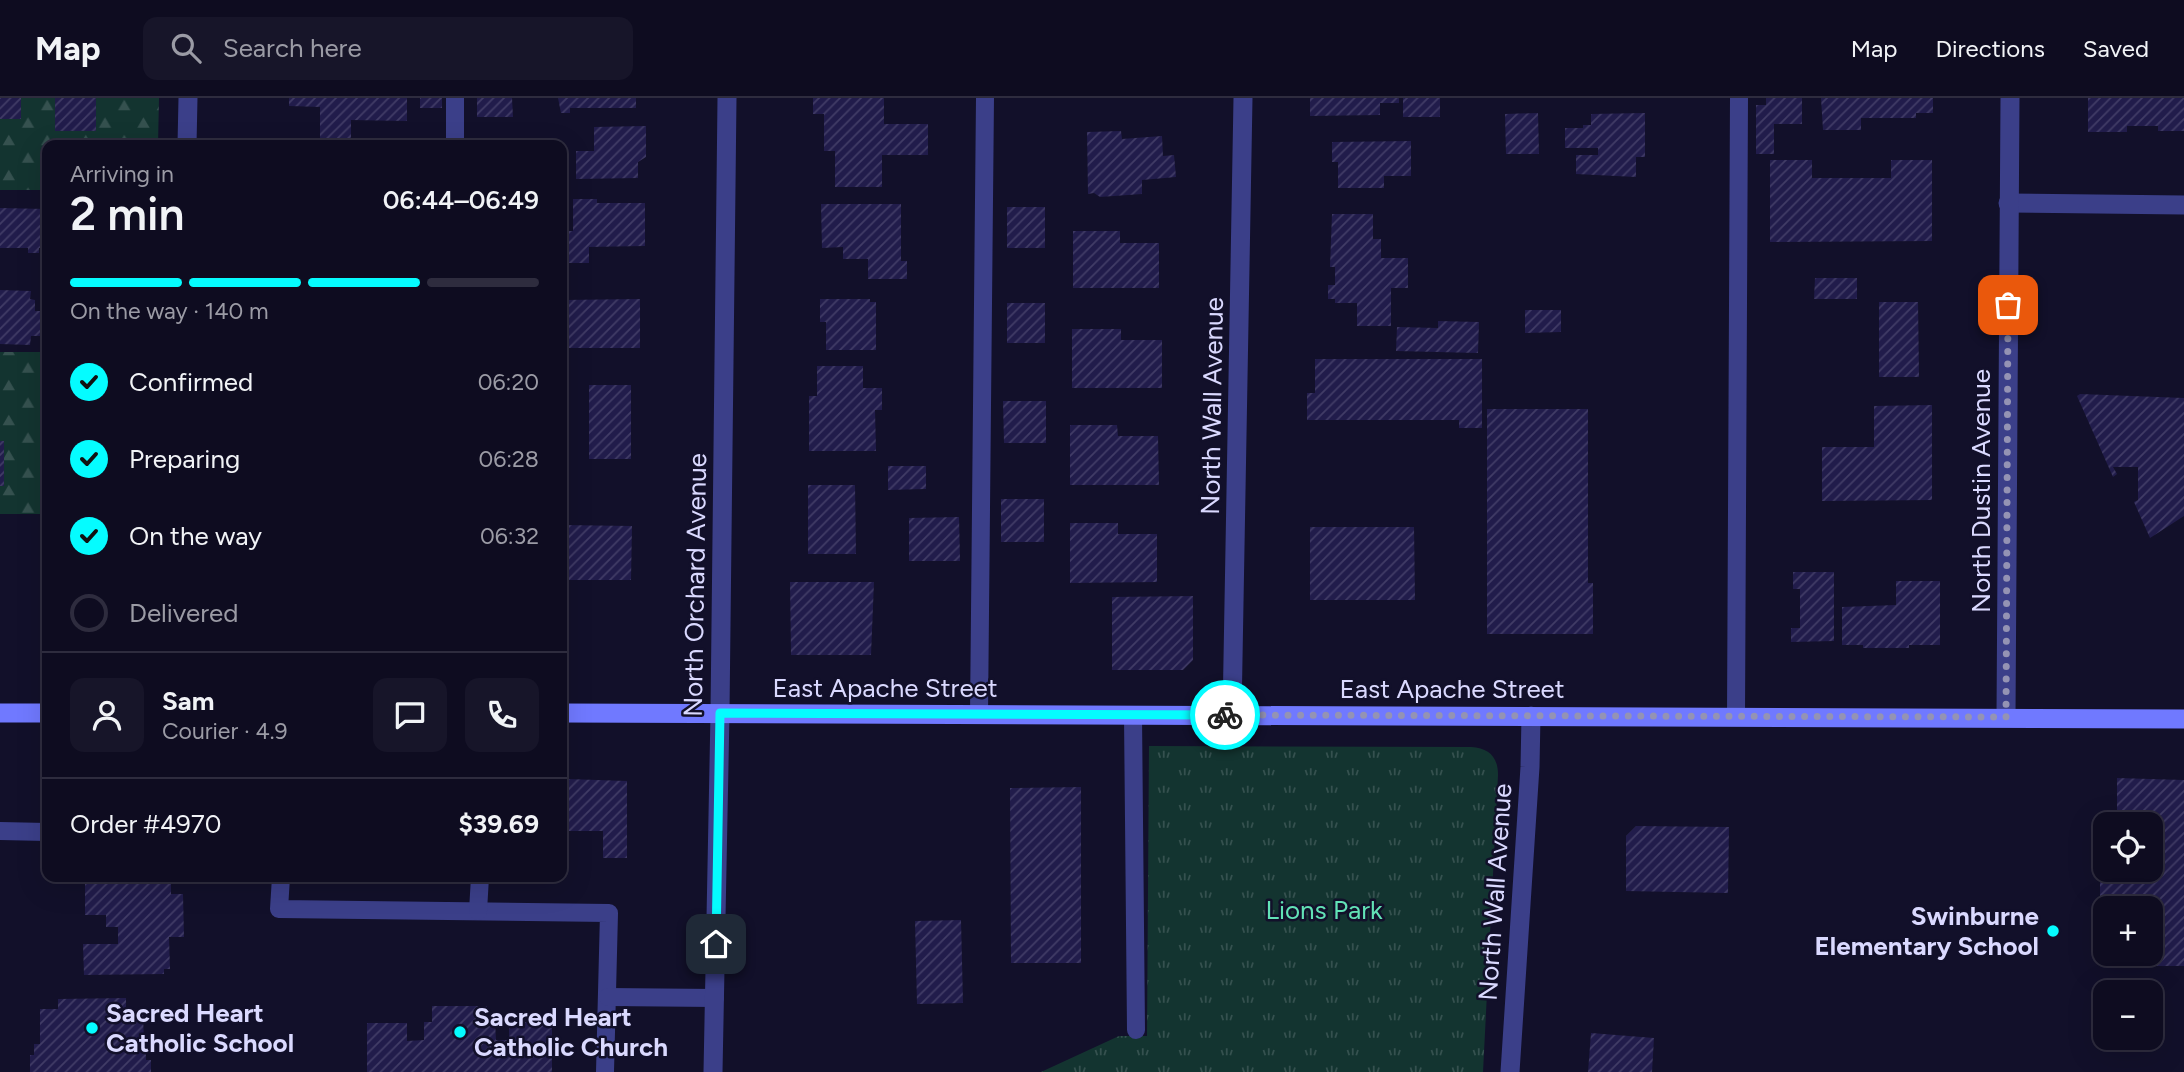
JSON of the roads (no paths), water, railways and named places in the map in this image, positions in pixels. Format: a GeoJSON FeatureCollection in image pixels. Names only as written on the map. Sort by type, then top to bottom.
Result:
{"type":"FeatureCollection","features":[{"type":"Feature","properties":{"kind":"main road"},"geometry":{"type":"LineString","coordinates":[[0,713],[42,713]]}},
{"type":"Feature","properties":{"kind":"main road","name":"East Apache Street"},"geometry":{"type":"LineString","coordinates":[[567,713],[2184,719]]}},
{"type":"Feature","properties":{"kind":"street"},"geometry":{"type":"LineString","coordinates":[[187,140],[188,98]]}},
{"type":"Feature","properties":{"kind":"street","name":"North Orchard Avenue"},"geometry":{"type":"LineString","coordinates":[[713,1072],[727,98]]}},
{"type":"Feature","properties":{"kind":"street","name":"North Wall Avenue"},"geometry":{"type":"LineString","coordinates":[[1232,715],[1243,98]]}},
{"type":"Feature","properties":{"kind":"street","name":"North Dustin Avenue"},"geometry":{"type":"LineString","coordinates":[[2006,717],[2010,98]]}},
{"type":"Feature","properties":{"kind":"street"},"geometry":{"type":"LineString","coordinates":[[2008,203],[2184,205]]}},
{"type":"Feature","properties":{"kind":"street","name":"North Wall Avenue"},"geometry":{"type":"LineString","coordinates":[[1510,1072],[1531,716]]}},
{"type":"Feature","properties":{"kind":"lane"},"geometry":{"type":"LineString","coordinates":[[455,98],[455,140]]}},
{"type":"Feature","properties":{"kind":"lane"},"geometry":{"type":"LineString","coordinates":[[979,715],[985,98]]}},
{"type":"Feature","properties":{"kind":"lane"},"geometry":{"type":"LineString","coordinates":[[1736,716],[1739,98]]}},
{"type":"Feature","properties":{"kind":"lane"},"geometry":{"type":"LineString","coordinates":[[1133,715],[1136,1030]]}},
{"type":"Feature","properties":{"kind":"lane"},"geometry":{"type":"LineString","coordinates":[[0,831],[42,832]]}},
{"type":"Feature","properties":{"kind":"lane"},"geometry":{"type":"LineString","coordinates":[[281,882],[279,909],[610,913],[605,1072]]}},
{"type":"Feature","properties":{"kind":"lane"},"geometry":{"type":"LineString","coordinates":[[478,911],[480,882]]}},
{"type":"Feature","properties":{"kind":"lane"},"geometry":{"type":"LineString","coordinates":[[608,997],[715,998]]}},
{"type":"Feature","properties":{"kind":"place","name":"Swinburne Elementary School"},"geometry":{"type":"Point","coordinates":[2053,931]}},
{"type":"Feature","properties":{"kind":"place","name":"Sacred Heart Catholic School"},"geometry":{"type":"Point","coordinates":[92,1028]}},
{"type":"Feature","properties":{"kind":"place","name":"Sacred Heart Catholic Church"},"geometry":{"type":"Point","coordinates":[460,1032]}},
{"type":"Feature","properties":{"kind":"park label","name":"Lions Park"},"geometry":{"type":"Point","coordinates":[1324,910]}}]}
